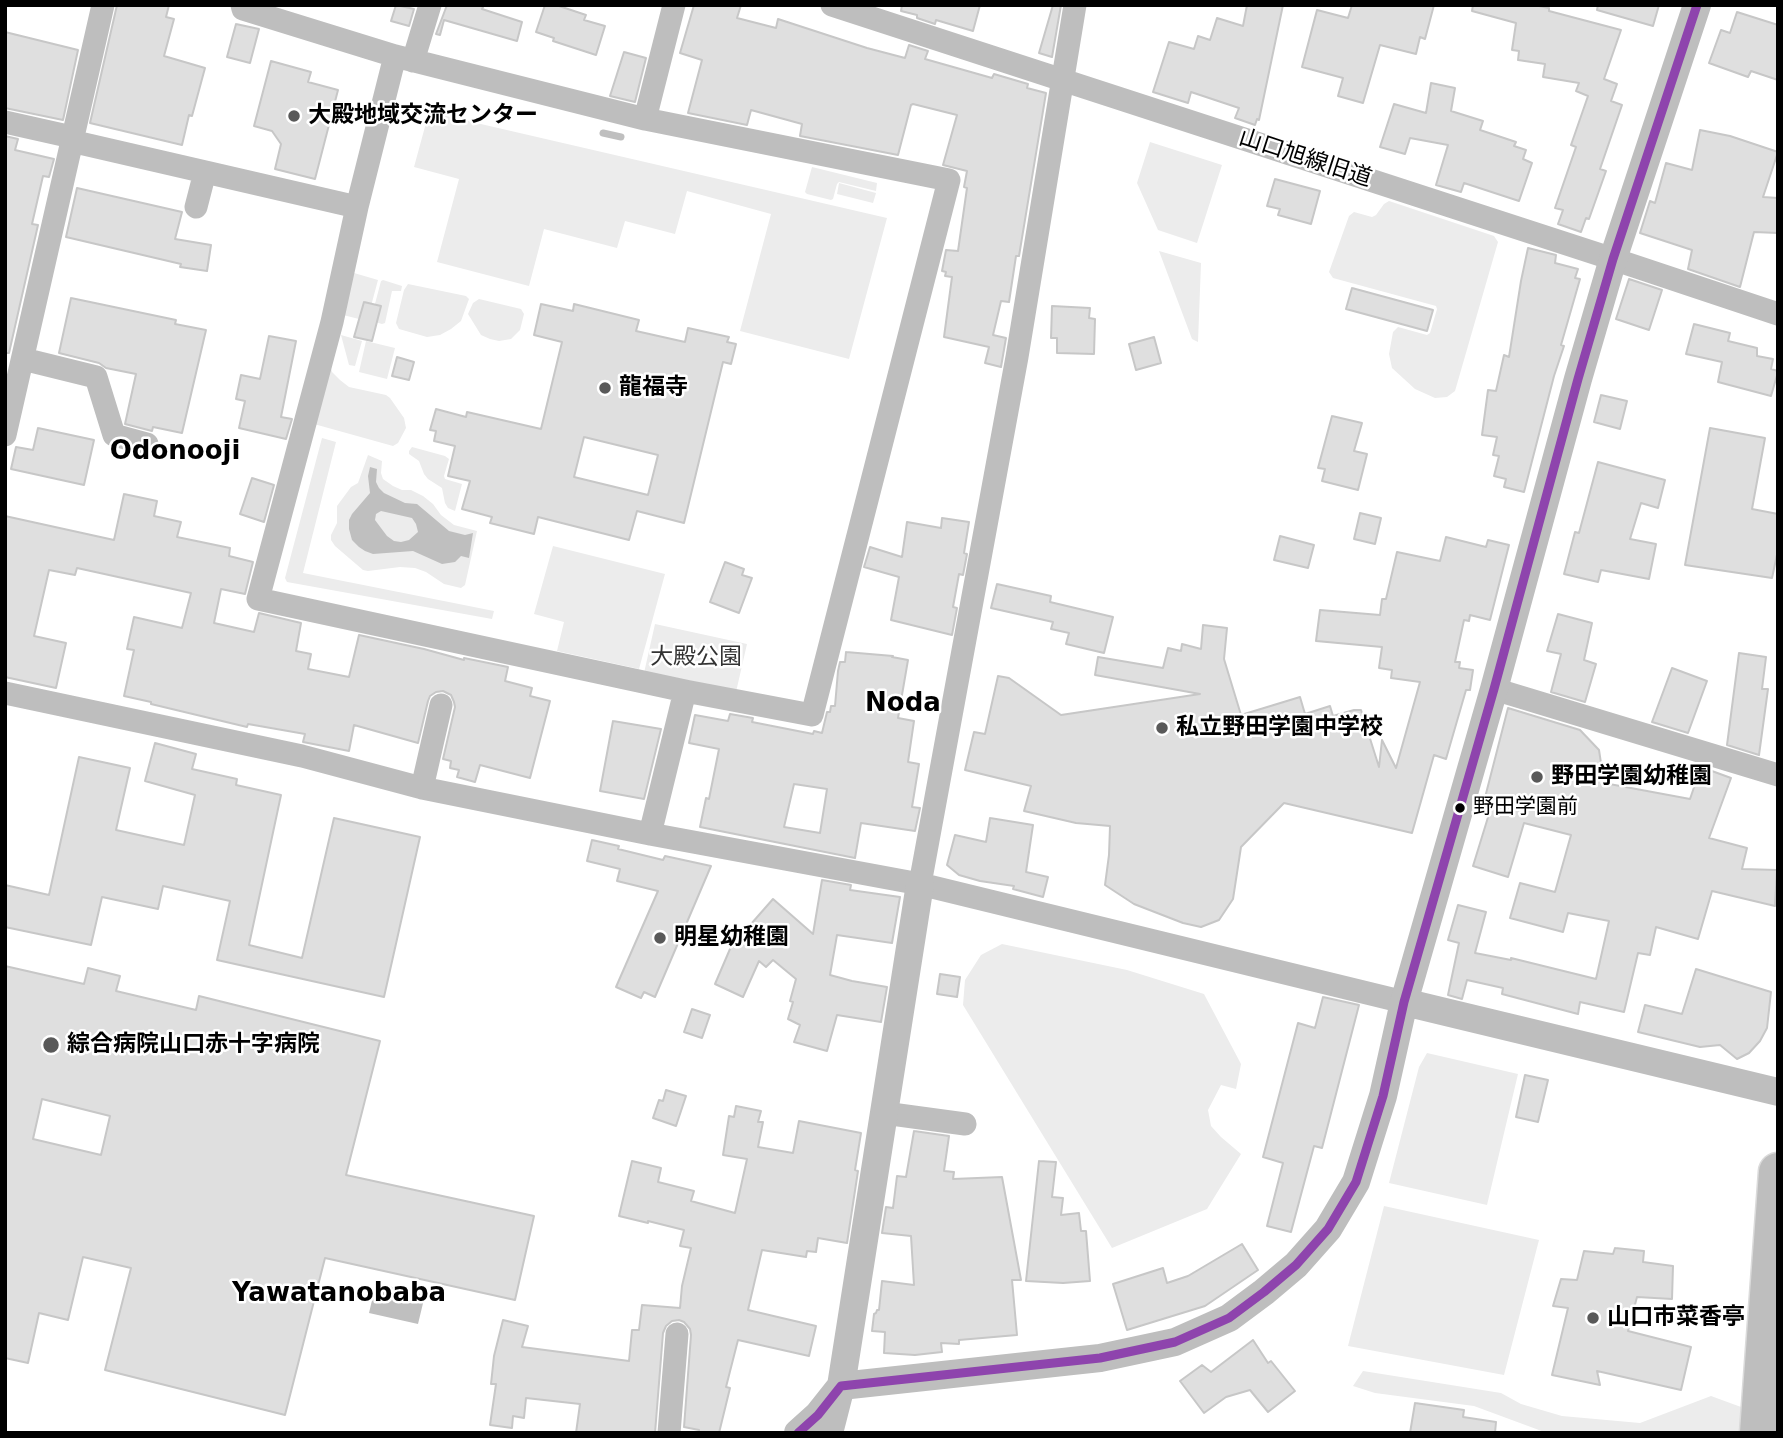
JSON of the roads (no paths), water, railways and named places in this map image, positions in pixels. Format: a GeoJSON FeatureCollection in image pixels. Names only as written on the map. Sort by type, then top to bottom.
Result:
{"type":"FeatureCollection","features":[{"type":"Feature","properties":{"kind":"highway"},"geometry":{"type":"LineString","coordinates":[[1759,1433],[1778,1172]]}},
{"type":"Feature","properties":{"kind":"street"},"geometry":{"type":"LineString","coordinates":[[5,435],[103,5]]}},
{"type":"Feature","properties":{"kind":"street"},"geometry":{"type":"LineString","coordinates":[[242,5],[243,9],[404,59],[645,119],[949,180],[812,715],[685,691],[258,600],[332,322],[357,207],[404,59],[430,5]]}},
{"type":"Feature","properties":{"kind":"street"},"geometry":{"type":"LineString","coordinates":[[645,119],[674,5]]}},
{"type":"Feature","properties":{"kind":"street","name":"山口旭線旧道"},"geometry":{"type":"LineString","coordinates":[[832,5],[1778,314]]}},
{"type":"Feature","properties":{"kind":"street"},"geometry":{"type":"LineString","coordinates":[[829,1433],[841,1386],[920,884],[1017,357],[1075,5]]}},
{"type":"Feature","properties":{"kind":"street"},"geometry":{"type":"LineString","coordinates":[[798,1433],[818,1415],[841,1386],[1100,1357],[1175,1342],[1229,1318],[1296,1265],[1328,1229],[1356,1182],[1382,1096],[1404,1002],[1494,689],[1574,392],[1613,259],[1697,5]]}},
{"type":"Feature","properties":{"kind":"street"},"geometry":{"type":"LineString","coordinates":[[5,122],[357,207]]}},
{"type":"Feature","properties":{"kind":"street"},"geometry":{"type":"LineString","coordinates":[[196,207],[205,172]]}},
{"type":"Feature","properties":{"kind":"street"},"geometry":{"type":"LineString","coordinates":[[23,359],[96,377],[114,435],[147,444]]}},
{"type":"Feature","properties":{"kind":"street"},"geometry":{"type":"LineString","coordinates":[[1494,689],[1778,775]]}},
{"type":"Feature","properties":{"kind":"street"},"geometry":{"type":"LineString","coordinates":[[650,834],[685,691]]}},
{"type":"Feature","properties":{"kind":"street"},"geometry":{"type":"LineString","coordinates":[[5,693],[302,756],[422,788],[920,884],[1778,1092]]}},
{"type":"Feature","properties":{"kind":"street"},"geometry":{"type":"LineString","coordinates":[[422,788],[441,705]]}},
{"type":"Feature","properties":{"kind":"street"},"geometry":{"type":"LineString","coordinates":[[884,1113],[965,1124]]}},
{"type":"Feature","properties":{"kind":"street"},"geometry":{"type":"LineString","coordinates":[[669,1433],[677,1334]]}},
{"type":"Feature","properties":{"kind":"waterway"},"geometry":{"type":"LineString","coordinates":[[603,133],[621,137]]}},
{"type":"Feature","properties":{"kind":"place","name":"大殿地域交流センター"},"geometry":{"type":"Point","coordinates":[294,116]}},
{"type":"Feature","properties":{"kind":"place","name":"龍福寺"},"geometry":{"type":"Point","coordinates":[605,388]}},
{"type":"Feature","properties":{"kind":"place","name":"私立野田学園中学校"},"geometry":{"type":"Point","coordinates":[1162,728]}},
{"type":"Feature","properties":{"kind":"place","name":"野田学園幼稚園"},"geometry":{"type":"Point","coordinates":[1537,777]}},
{"type":"Feature","properties":{"kind":"place","name":"野田学園前"},"geometry":{"type":"Point","coordinates":[1460,808]}},
{"type":"Feature","properties":{"kind":"place","name":"明星幼稚園"},"geometry":{"type":"Point","coordinates":[660,938]}},
{"type":"Feature","properties":{"kind":"place","name":"綜合病院山口赤十字病院"},"geometry":{"type":"Point","coordinates":[51,1045]}},
{"type":"Feature","properties":{"kind":"place","name":"山口市菜香亭"},"geometry":{"type":"Point","coordinates":[1593,1318]}},
{"type":"Feature","properties":{"kind":"district","name":"Odonooji"},"geometry":{"type":"Point","coordinates":[175,452]}},
{"type":"Feature","properties":{"kind":"district","name":"Noda"},"geometry":{"type":"Point","coordinates":[903,704]}},
{"type":"Feature","properties":{"kind":"district","name":"Yawatanobaba"},"geometry":{"type":"Point","coordinates":[339,1294]}},
{"type":"Feature","properties":{"kind":"park label","name":"大殿公園"},"geometry":{"type":"Point","coordinates":[696,658]}}]}
